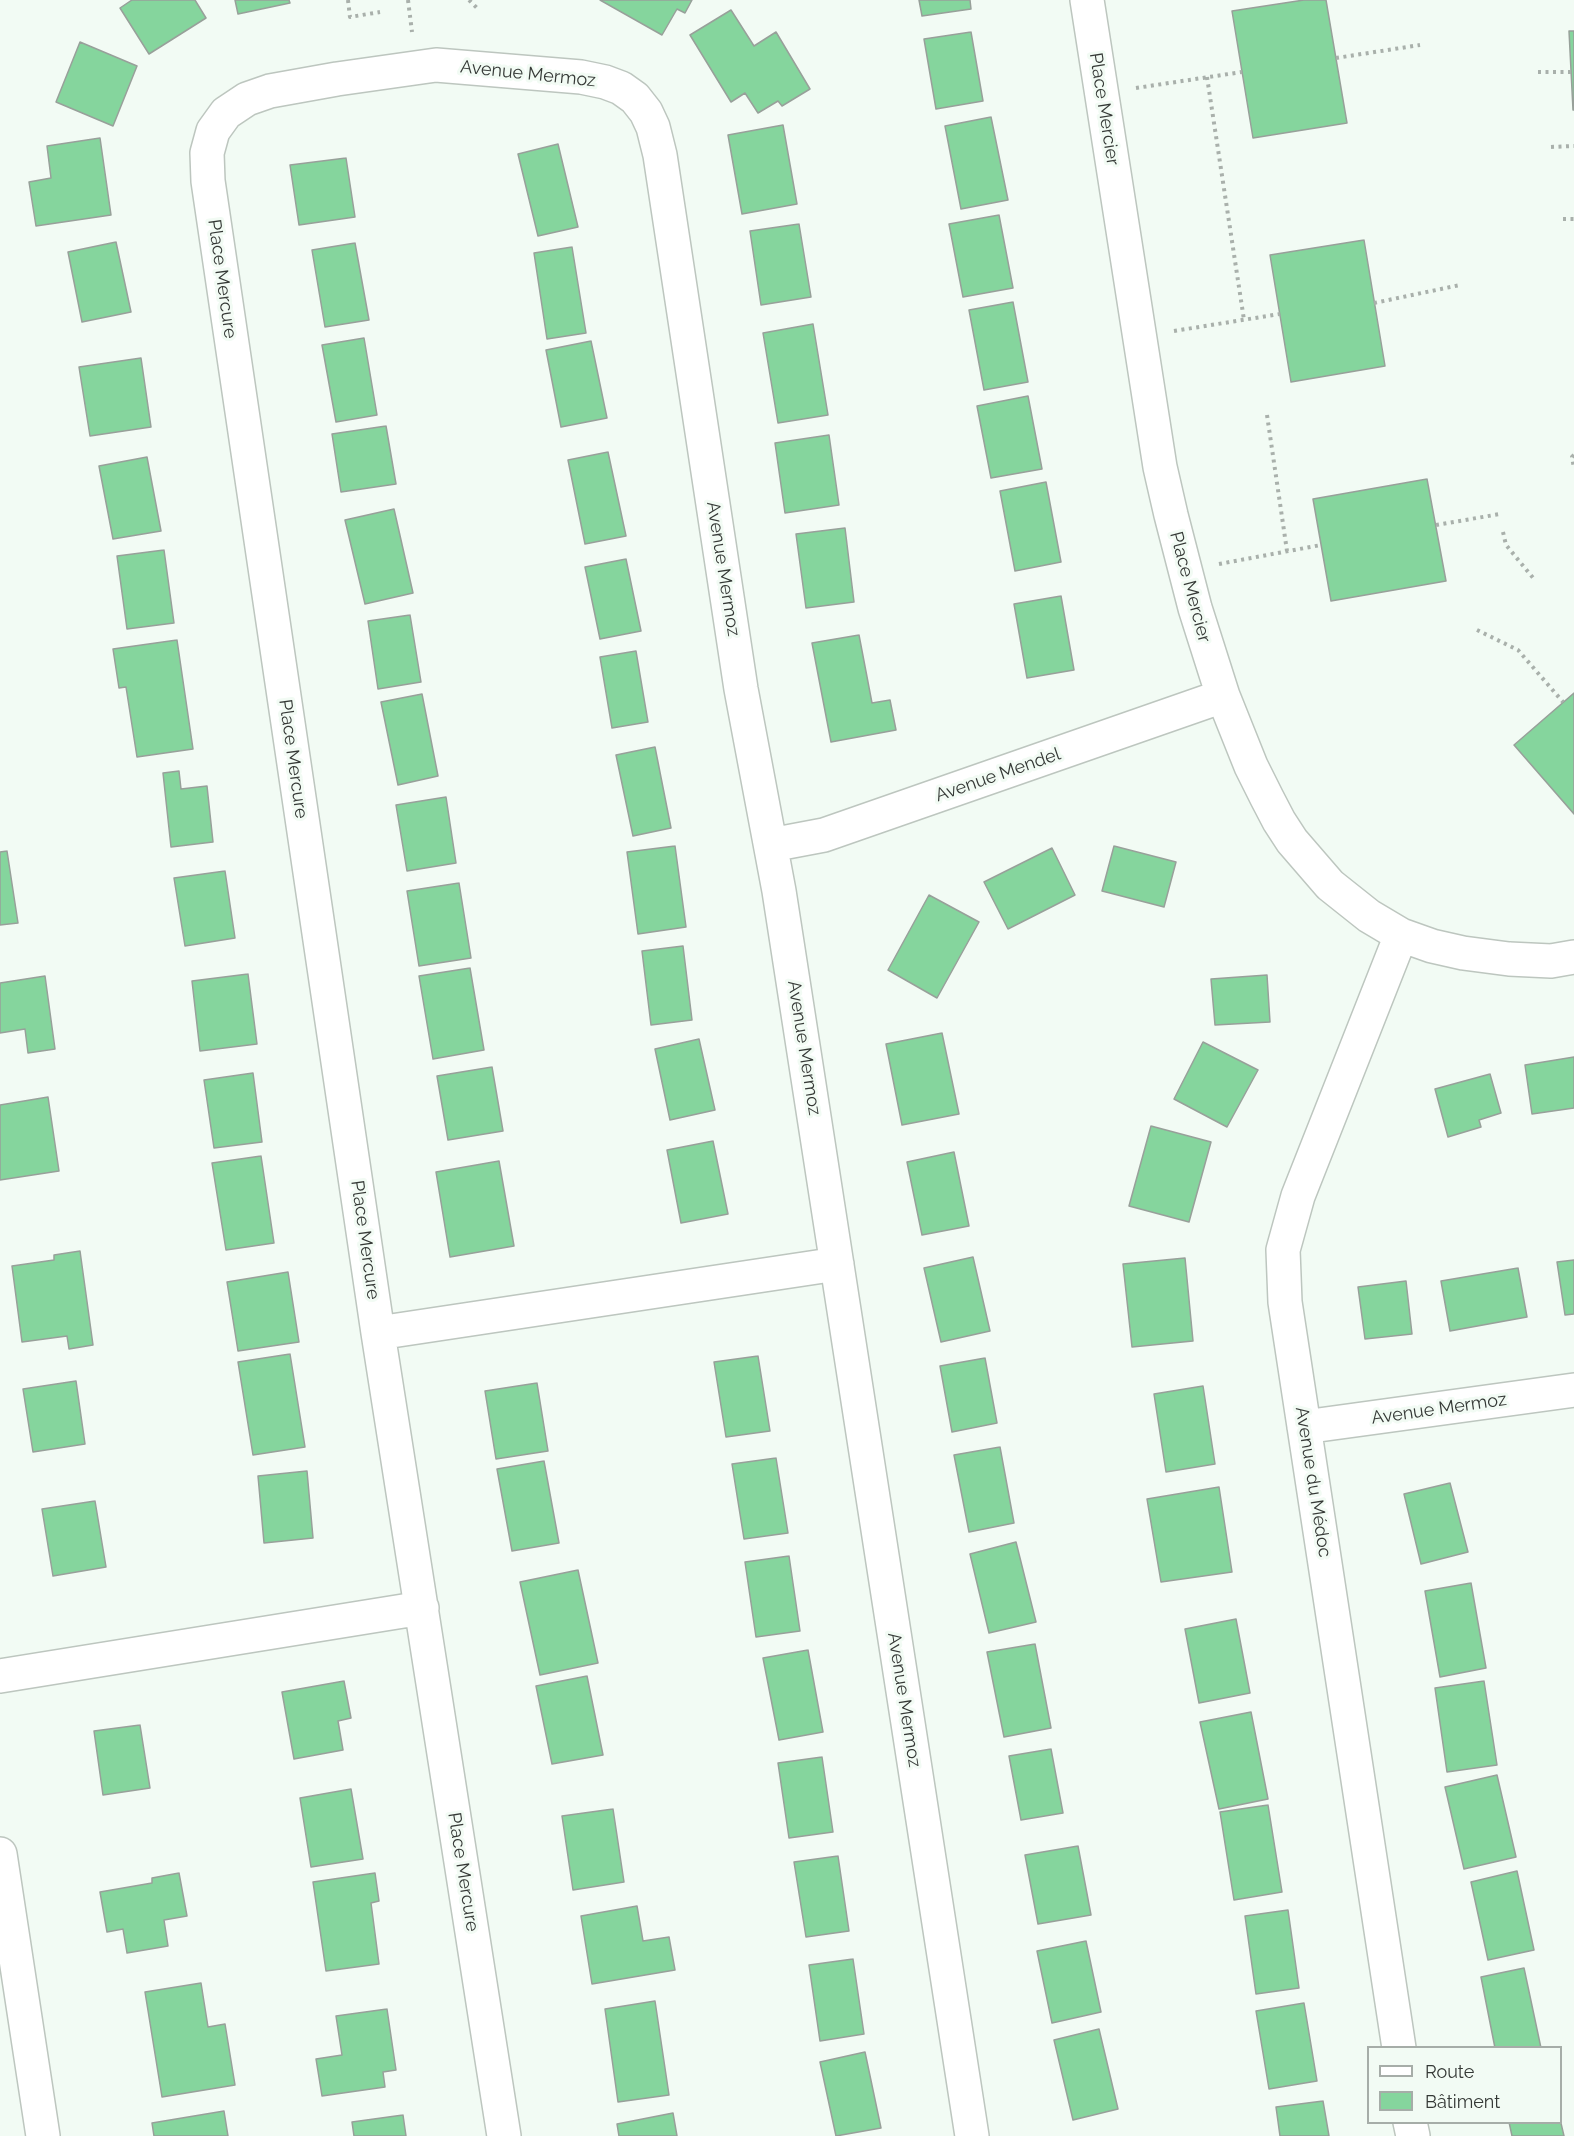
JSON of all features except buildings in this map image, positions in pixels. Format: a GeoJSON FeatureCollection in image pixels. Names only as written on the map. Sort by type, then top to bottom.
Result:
{"type":"FeatureCollection","features":[{"type":"Feature","properties":{"kind":"street","name":"Place Mercier"},"geometry":{"type":"LineString","coordinates":[[1087,0],[1160,466],[1181,561],[1223,696],[1251,766],[1279,821],[1292,841],[1330,885],[1369,916],[1401,935],[1432,946],[1509,960],[1551,961],[1574,957]]}},
{"type":"Feature","properties":{"kind":"street","name":"Avenue Mermoz"},"geometry":{"type":"LineString","coordinates":[[419,66],[448,66],[581,77],[605,82],[621,88],[635,98],[650,119],[660,155],[741,689],[771,845],[972,2136]]}},
{"type":"Feature","properties":{"kind":"street","name":"Place Mercure"},"geometry":{"type":"LineString","coordinates":[[419,66],[270,91],[247,99],[226,112],[213,131],[207,153],[208,181],[378,1333],[504,2136]]}},
{"type":"Feature","properties":{"kind":"street","name":"Avenue Mendel"},"geometry":{"type":"LineString","coordinates":[[771,845],[824,835],[1223,696]]}},
{"type":"Feature","properties":{"kind":"street","name":"Avenue du Médoc"},"geometry":{"type":"LineString","coordinates":[[1399,2046],[1285,1302],[1283,1250],[1298,1196],[1401,935]]}},
{"type":"Feature","properties":{"kind":"street"},"geometry":{"type":"LineString","coordinates":[[378,1333],[837,1264]]}},
{"type":"Feature","properties":{"kind":"street","name":"Avenue Mermoz"},"geometry":{"type":"LineString","coordinates":[[1304,1427],[1574,1390]]}},
{"type":"Feature","properties":{"kind":"street"},"geometry":{"type":"LineString","coordinates":[[0,1676],[422,1608]]}},
{"type":"Feature","properties":{"kind":"street"},"geometry":{"type":"LineString","coordinates":[[0,1854],[42,2136]]}},
{"type":"Feature","properties":{"kind":"path"},"geometry":{"type":"LineString","coordinates":[[348,0],[350,17],[380,12]]}},
{"type":"Feature","properties":{"kind":"path"},"geometry":{"type":"LineString","coordinates":[[408,0],[413,34]]}},
{"type":"Feature","properties":{"kind":"path"},"geometry":{"type":"LineString","coordinates":[[469,0],[479,10]]}},
{"type":"Feature","properties":{"kind":"path"},"geometry":{"type":"LineString","coordinates":[[1336,58],[1420,45]]}},
{"type":"Feature","properties":{"kind":"path"},"geometry":{"type":"LineString","coordinates":[[1136,88],[1242,72]]}},
{"type":"Feature","properties":{"kind":"path"},"geometry":{"type":"LineString","coordinates":[[1538,72],[1571,72]]}},
{"type":"Feature","properties":{"kind":"path"},"geometry":{"type":"LineString","coordinates":[[1207,77],[1244,320]]}},
{"type":"Feature","properties":{"kind":"path"},"geometry":{"type":"LineString","coordinates":[[1551,147],[1574,146]]}},
{"type":"Feature","properties":{"kind":"path"},"geometry":{"type":"LineString","coordinates":[[1563,219],[1574,219]]}},
{"type":"Feature","properties":{"kind":"path"},"geometry":{"type":"LineString","coordinates":[[1374,303],[1460,285]]}},
{"type":"Feature","properties":{"kind":"path"},"geometry":{"type":"LineString","coordinates":[[1173,332],[1280,314]]}},
{"type":"Feature","properties":{"kind":"path"},"geometry":{"type":"LineString","coordinates":[[1267,415],[1287,551]]}},
{"type":"Feature","properties":{"kind":"path"},"geometry":{"type":"LineString","coordinates":[[1574,455],[1572,457],[1574,468]]}},
{"type":"Feature","properties":{"kind":"path"},"geometry":{"type":"LineString","coordinates":[[1436,525],[1500,514]]}},
{"type":"Feature","properties":{"kind":"path"},"geometry":{"type":"LineString","coordinates":[[1503,531],[1506,545],[1534,579]]}},
{"type":"Feature","properties":{"kind":"path"},"geometry":{"type":"LineString","coordinates":[[1218,564],[1321,545]]}},
{"type":"Feature","properties":{"kind":"path"},"geometry":{"type":"LineString","coordinates":[[1477,630],[1518,650],[1563,702]]}}]}
